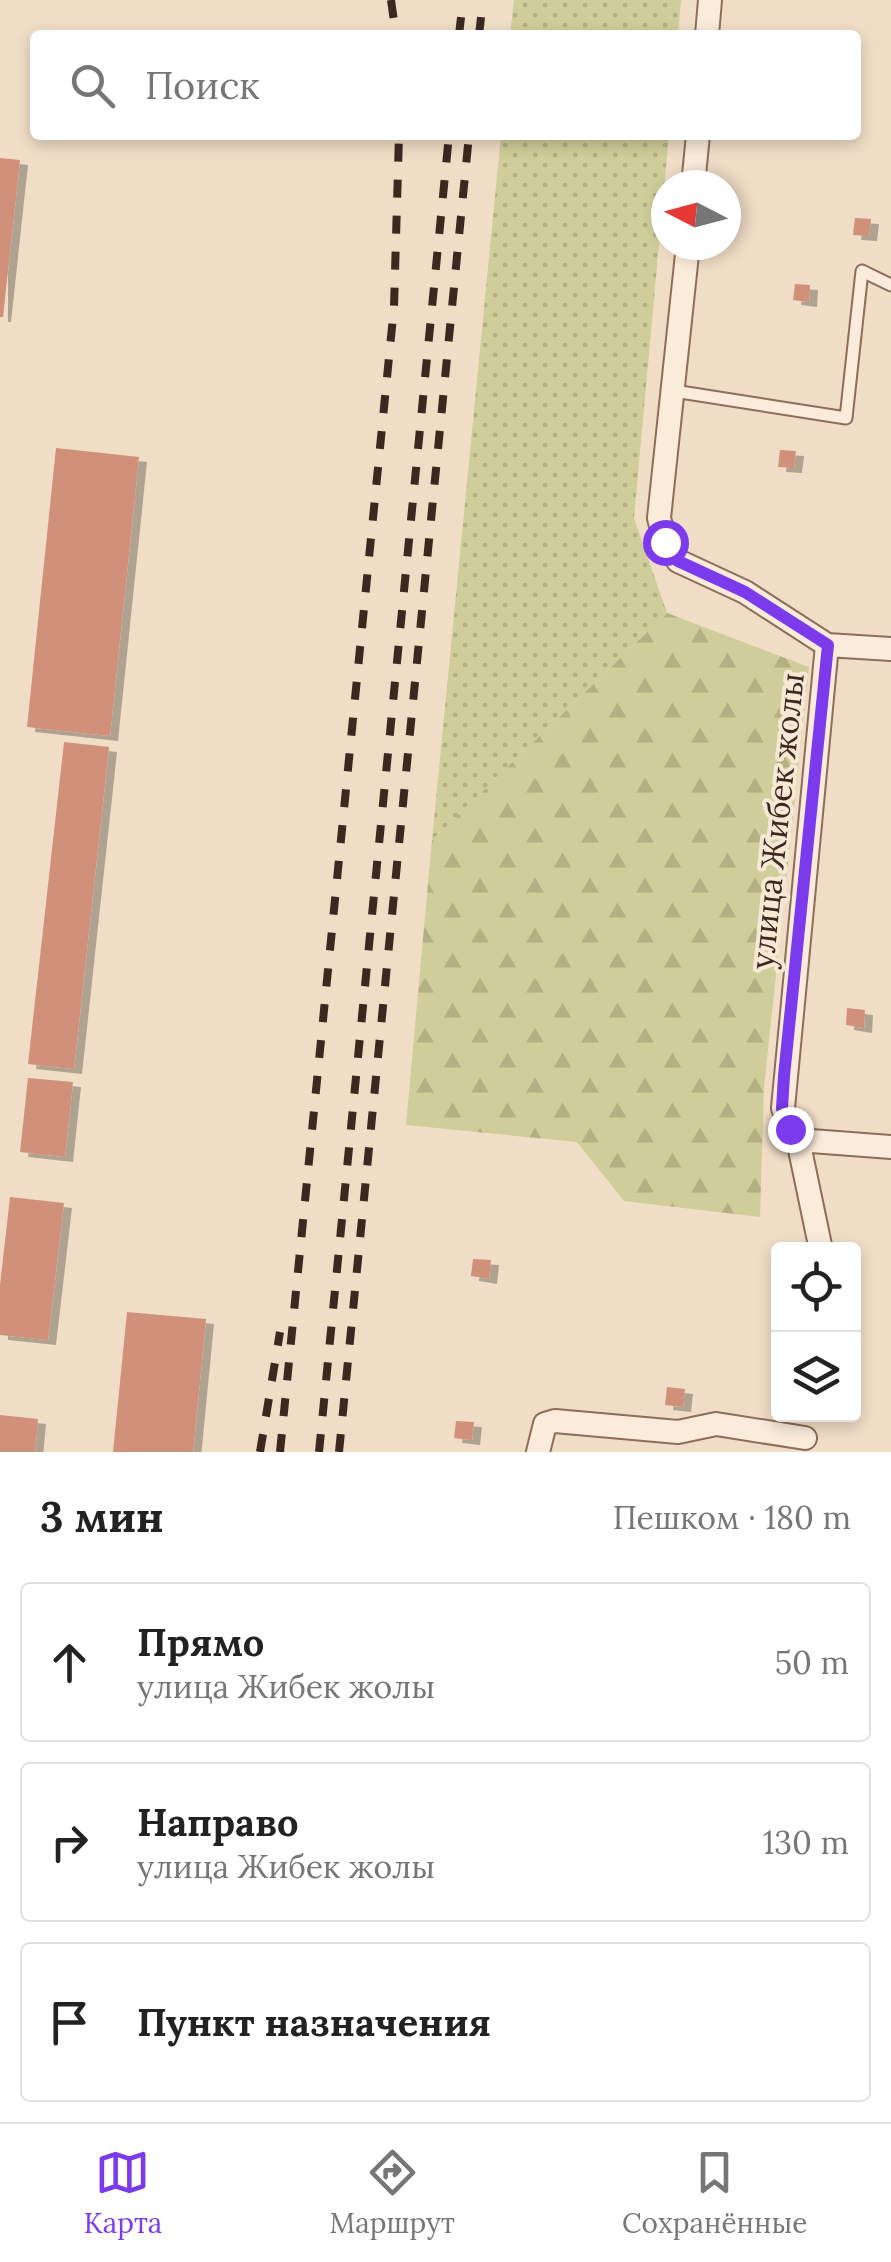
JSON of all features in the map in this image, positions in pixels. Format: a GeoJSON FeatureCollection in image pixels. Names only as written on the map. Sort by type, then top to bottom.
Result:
{"type":"FeatureCollection","features":[{"type":"Feature","properties":{"kind":"street"},"geometry":{"type":"LineString","coordinates":[[707,30],[710,0]]}},
{"type":"Feature","properties":{"kind":"street"},"geometry":{"type":"LineString","coordinates":[[694,170],[698,140]]}},
{"type":"Feature","properties":{"kind":"street","name":"улица Жибек жолы"},"geometry":{"type":"LineString","coordinates":[[687,260],[659,518],[665,542],[678,561],[745,592],[828,645],[782,1108],[798,1140],[818,1242]]}},
{"type":"Feature","properties":{"kind":"street"},"geometry":{"type":"LineString","coordinates":[[828,645],[891,649]]}},
{"type":"Feature","properties":{"kind":"street"},"geometry":{"type":"LineString","coordinates":[[798,1140],[891,1147]]}},
{"type":"Feature","properties":{"kind":"street"},"geometry":{"type":"LineString","coordinates":[[538,1452],[541,1431],[545,1424],[555,1421],[678,1432],[716,1424],[805,1435]]}},
{"type":"Feature","properties":{"kind":"lane"},"geometry":{"type":"LineString","coordinates":[[674,391],[846,418],[862,271],[891,285]]}},
{"type":"Feature","properties":{"kind":"green space"},"geometry":{"type":"Polygon","coordinates":[[[514,0],[681,0],[678,30],[511,30],[514,0]]]}},
{"type":"Feature","properties":{"kind":"green space"},"geometry":{"type":"Polygon","coordinates":[[[501,140],[669,140],[666,170],[651,170],[651,260],[658,260],[634,518],[667,613],[432,840],[501,140]]]}},
{"type":"Feature","properties":{"kind":"green space"},"geometry":{"type":"Polygon","coordinates":[[[667,613],[809,667],[764,1087],[760,1217],[624,1201],[577,1142],[406,1125],[432,840],[667,613]]]}},
{"type":"Feature","properties":{"kind":"building"},"geometry":{"type":"Polygon","coordinates":[[[0,158],[20,160],[3,317],[0,317],[0,158]]]}},
{"type":"Feature","properties":{"kind":"building"},"geometry":{"type":"Polygon","coordinates":[[[855,218],[871,219],[869,236],[853,235],[855,218]]]}},
{"type":"Feature","properties":{"kind":"building"},"geometry":{"type":"Polygon","coordinates":[[[795,284],[810,285],[809,302],[793,300],[795,284]]]}},
{"type":"Feature","properties":{"kind":"building"},"geometry":{"type":"Polygon","coordinates":[[[56,448],[139,457],[110,736],[27,727],[56,448]]]}},
{"type":"Feature","properties":{"kind":"building"},"geometry":{"type":"Polygon","coordinates":[[[780,450],[796,451],[794,468],[778,467],[780,450]]]}},
{"type":"Feature","properties":{"kind":"building"},"geometry":{"type":"Polygon","coordinates":[[[64,742],[109,747],[74,1069],[28,1064],[64,742]]]}},
{"type":"Feature","properties":{"kind":"building"},"geometry":{"type":"Polygon","coordinates":[[[847,1008],[865,1010],[864,1028],[846,1025],[847,1008]]]}},
{"type":"Feature","properties":{"kind":"building"},"geometry":{"type":"Polygon","coordinates":[[[28,1078],[73,1082],[65,1157],[20,1152],[28,1078]]]}},
{"type":"Feature","properties":{"kind":"building"},"geometry":{"type":"Polygon","coordinates":[[[10,1197],[64,1203],[48,1340],[0,1335],[0,1285],[10,1197]]]}},
{"type":"Feature","properties":{"kind":"building"},"geometry":{"type":"Polygon","coordinates":[[[473,1259],[491,1260],[489,1279],[471,1276],[473,1259]]]}},
{"type":"Feature","properties":{"kind":"building"},"geometry":{"type":"Polygon","coordinates":[[[127,1312],[206,1319],[193,1452],[113,1452],[127,1312]]]}},
{"type":"Feature","properties":{"kind":"building"},"geometry":{"type":"Polygon","coordinates":[[[667,1387],[685,1389],[683,1407],[665,1405],[667,1387]]]}},
{"type":"Feature","properties":{"kind":"building"},"geometry":{"type":"Polygon","coordinates":[[[0,1415],[38,1419],[35,1452],[0,1452],[0,1415]]]}},
{"type":"Feature","properties":{"kind":"building"},"geometry":{"type":"Polygon","coordinates":[[[456,1421],[474,1422],[472,1440],[454,1438],[456,1421]]]}},
{"type":"Feature","properties":{"kind":"railway"},"geometry":{"type":"LineString","coordinates":[[391,0],[395,30]]}},
{"type":"Feature","properties":{"kind":"railway"},"geometry":{"type":"LineString","coordinates":[[460,30],[463,0]]}},
{"type":"Feature","properties":{"kind":"railway"},"geometry":{"type":"LineString","coordinates":[[480,30],[483,0]]}},
{"type":"Feature","properties":{"kind":"railway"},"geometry":{"type":"LineString","coordinates":[[280,1452],[394,307],[399,140]]}},
{"type":"Feature","properties":{"kind":"railway"},"geometry":{"type":"LineString","coordinates":[[319,1452],[449,140]]}},
{"type":"Feature","properties":{"kind":"railway"},"geometry":{"type":"LineString","coordinates":[[339,1452],[469,140]]}},
{"type":"Feature","properties":{"kind":"railway"},"geometry":{"type":"LineString","coordinates":[[260,1452],[280,1332]]}},
{"type":"Feature","properties":{"kind":"route"},"geometry":{"type":"LineString","coordinates":[[665,542],[678,561],[745,592],[828,645],[784,1076],[782,1108],[790,1129]]}}]}
